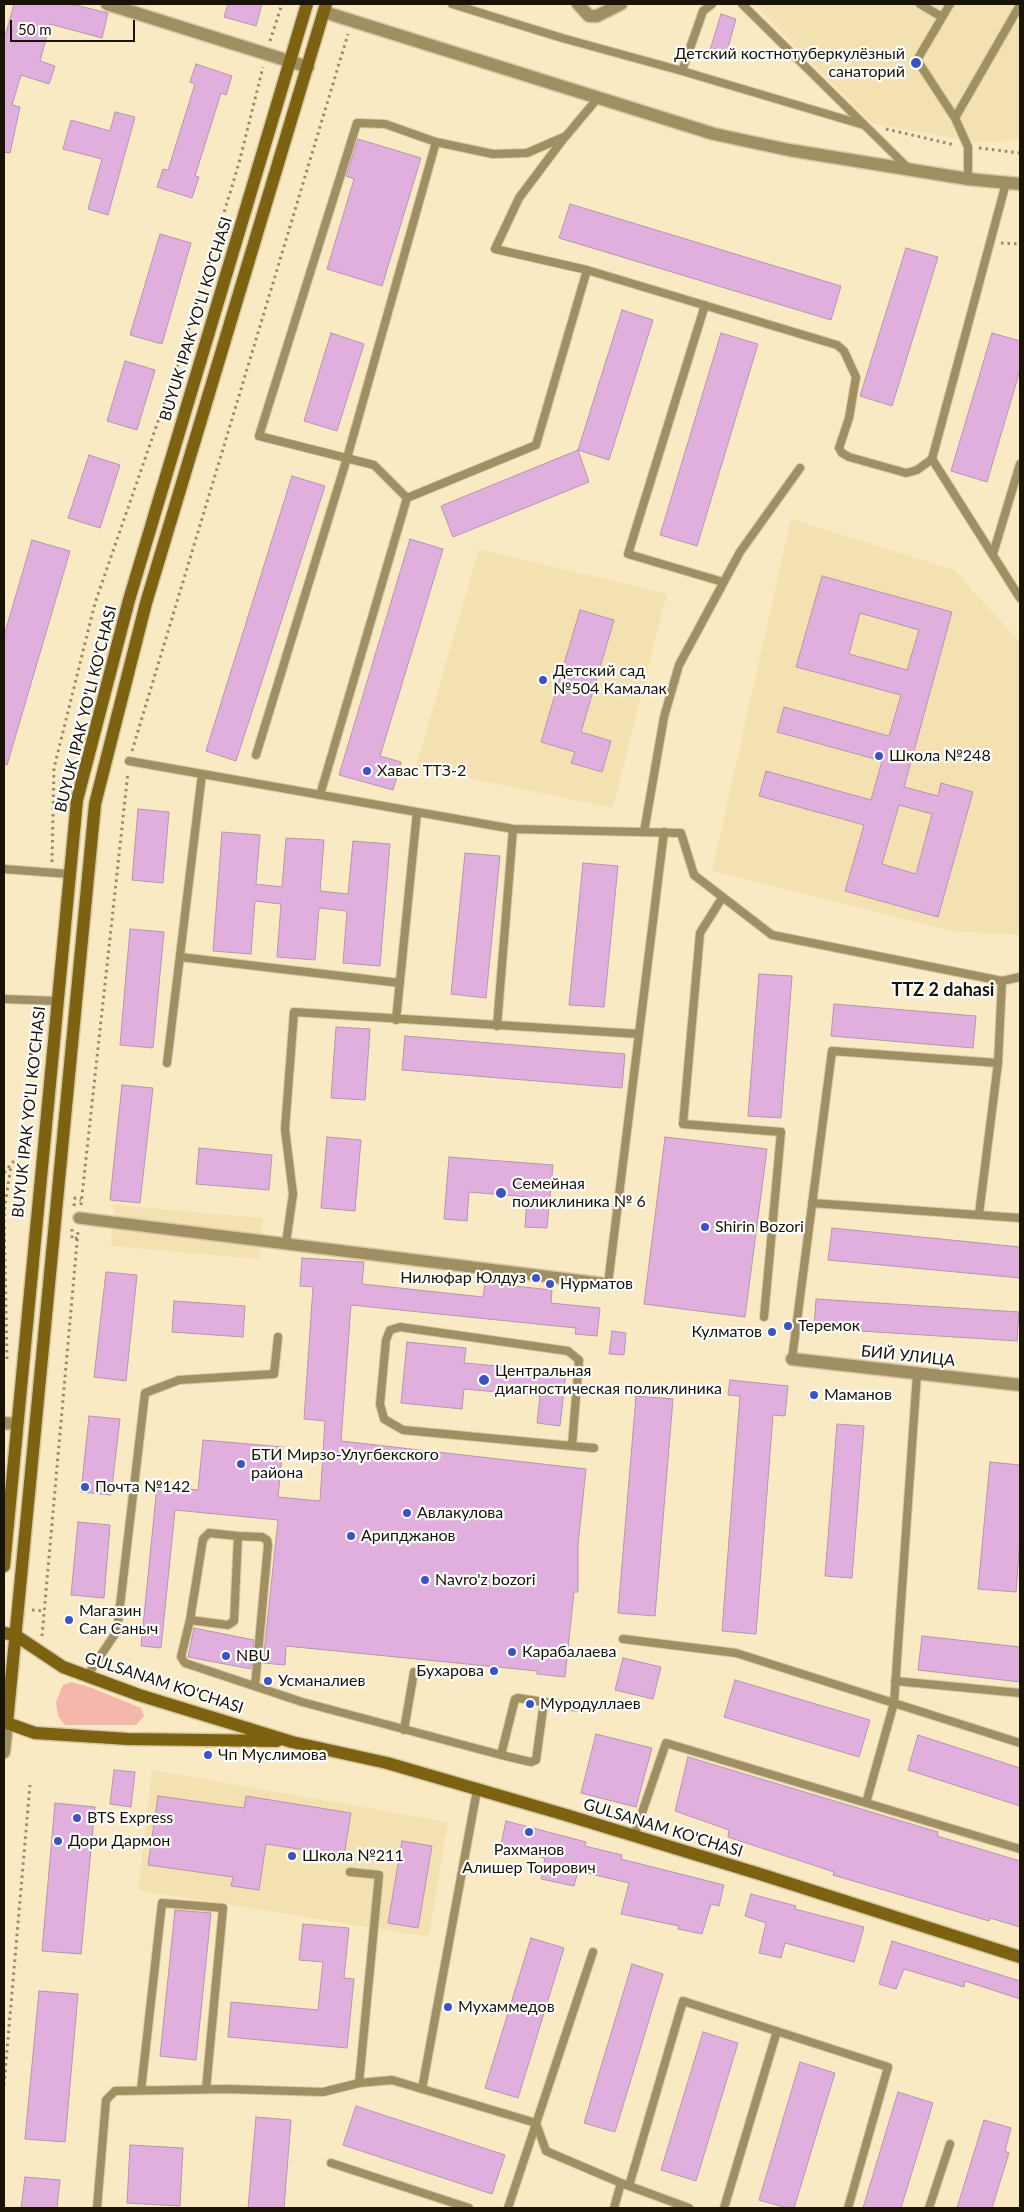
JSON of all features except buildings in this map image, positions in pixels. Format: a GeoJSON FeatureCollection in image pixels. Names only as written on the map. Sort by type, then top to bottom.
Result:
{"type":"FeatureCollection","features":[{"type":"Feature","properties":{"kind":"main road","name":"BUYUK IPAK YO'LI KO'CHASI"},"geometry":{"type":"LineString","coordinates":[[4,1566],[10,1424],[77,800],[129,600],[307,5]]}},
{"type":"Feature","properties":{"kind":"main road"},"geometry":{"type":"LineString","coordinates":[[307,5],[325,8]]}},
{"type":"Feature","properties":{"kind":"main road","name":"BUYUK IPAK YO'LI KO'CHASI"},"geometry":{"type":"LineString","coordinates":[[9,1634],[34,1426],[95,804],[146,603],[325,8]]}},
{"type":"Feature","properties":{"kind":"main road"},"geometry":{"type":"LineString","coordinates":[[10,1424],[34,1426]]}},
{"type":"Feature","properties":{"kind":"main road"},"geometry":{"type":"LineString","coordinates":[[5,1722],[9,1634]]}},
{"type":"Feature","properties":{"kind":"main road","name":"GULSANAM KO'CHASI"},"geometry":{"type":"LineString","coordinates":[[9,1634],[63,1667],[139,1695],[292,1742],[387,1763],[634,1836],[1020,1957]]}},
{"type":"Feature","properties":{"kind":"main road","name":"GULSANAM KO'CHASI"},"geometry":{"type":"LineString","coordinates":[[5,1722],[35,1733],[63,1735],[128,1739],[292,1742]]}},
{"type":"Feature","properties":{"kind":"street"},"geometry":{"type":"LineString","coordinates":[[107,4],[308,67]]}},
{"type":"Feature","properties":{"kind":"street"},"geometry":{"type":"LineString","coordinates":[[578,4],[589,16],[597,16],[621,4]]}},
{"type":"Feature","properties":{"kind":"street"},"geometry":{"type":"LineString","coordinates":[[325,8],[352,20],[596,99],[756,144],[968,179],[1020,184]]}},
{"type":"Feature","properties":{"kind":"street"},"geometry":{"type":"LineString","coordinates":[[79,1218],[608,1284]]}},
{"type":"Feature","properties":{"kind":"street","name":"БИЙ УЛИЦА"},"geometry":{"type":"LineString","coordinates":[[792,1360],[1020,1385]]}},
{"type":"Feature","properties":{"kind":"street"},"geometry":{"type":"LineString","coordinates":[[4,1752],[5,1722]]}},
{"type":"Feature","properties":{"kind":"lane"},"geometry":{"type":"LineString","coordinates":[[452,4],[562,38],[682,71],[864,125]]}},
{"type":"Feature","properties":{"kind":"lane"},"geometry":{"type":"LineString","coordinates":[[682,71],[703,11],[712,4]]}},
{"type":"Feature","properties":{"kind":"lane"},"geometry":{"type":"LineString","coordinates":[[742,4],[910,170]]}},
{"type":"Feature","properties":{"kind":"lane"},"geometry":{"type":"LineString","coordinates":[[920,4],[942,17]]}},
{"type":"Feature","properties":{"kind":"lane"},"geometry":{"type":"LineString","coordinates":[[950,4],[917,60],[955,118],[968,147],[968,179]]}},
{"type":"Feature","properties":{"kind":"lane"},"geometry":{"type":"LineString","coordinates":[[955,118],[1020,5]]}},
{"type":"Feature","properties":{"kind":"lane"},"geometry":{"type":"LineString","coordinates":[[596,99],[518,198],[496,249],[587,270],[837,345],[844,351],[856,377],[849,418],[839,448],[842,453],[849,457],[906,473],[918,470],[932,459],[1006,183]]}},
{"type":"Feature","properties":{"kind":"lane"},"geometry":{"type":"LineString","coordinates":[[407,498],[374,465],[259,436],[357,123],[385,124],[436,142],[493,154],[527,153],[566,136]]}},
{"type":"Feature","properties":{"kind":"lane"},"geometry":{"type":"LineString","coordinates":[[256,755],[347,458],[436,142]]}},
{"type":"Feature","properties":{"kind":"lane"},"geometry":{"type":"LineString","coordinates":[[407,498],[536,445],[587,270]]}},
{"type":"Feature","properties":{"kind":"lane"},"geometry":{"type":"LineString","coordinates":[[705,305],[628,554],[723,582]]}},
{"type":"Feature","properties":{"kind":"lane"},"geometry":{"type":"LineString","coordinates":[[932,459],[1020,598]]}},
{"type":"Feature","properties":{"kind":"lane"},"geometry":{"type":"LineString","coordinates":[[993,554],[1020,464]]}},
{"type":"Feature","properties":{"kind":"lane"},"geometry":{"type":"LineString","coordinates":[[644,832],[664,717],[679,665],[740,552],[800,468]]}},
{"type":"Feature","properties":{"kind":"lane"},"geometry":{"type":"LineString","coordinates":[[320,795],[407,498]]}},
{"type":"Feature","properties":{"kind":"lane"},"geometry":{"type":"LineString","coordinates":[[129,761],[513,829],[681,833],[694,875],[772,936],[1002,981],[1020,977]]}},
{"type":"Feature","properties":{"kind":"lane"},"geometry":{"type":"LineString","coordinates":[[167,1063],[202,774]]}},
{"type":"Feature","properties":{"kind":"lane"},"geometry":{"type":"LineString","coordinates":[[396,1020],[417,812]]}},
{"type":"Feature","properties":{"kind":"lane"},"geometry":{"type":"LineString","coordinates":[[496,1026],[513,829]]}},
{"type":"Feature","properties":{"kind":"lane"},"geometry":{"type":"LineString","coordinates":[[608,1284],[664,832]]}},
{"type":"Feature","properties":{"kind":"lane"},"geometry":{"type":"LineString","coordinates":[[4,869],[69,874]]}},
{"type":"Feature","properties":{"kind":"lane"},"geometry":{"type":"LineString","coordinates":[[722,898],[700,933],[683,1124],[780,1132],[764,1316]]}},
{"type":"Feature","properties":{"kind":"lane"},"geometry":{"type":"LineString","coordinates":[[180,957],[400,983]]}},
{"type":"Feature","properties":{"kind":"lane"},"geometry":{"type":"LineString","coordinates":[[978,1214],[998,1063],[1002,981]]}},
{"type":"Feature","properties":{"kind":"lane"},"geometry":{"type":"LineString","coordinates":[[4,1000],[56,1001]]}},
{"type":"Feature","properties":{"kind":"lane"},"geometry":{"type":"LineString","coordinates":[[286,1243],[293,1194],[285,1129],[294,1012],[639,1034]]}},
{"type":"Feature","properties":{"kind":"lane"},"geometry":{"type":"LineString","coordinates":[[792,1360],[832,1050],[998,1063]]}},
{"type":"Feature","properties":{"kind":"lane"},"geometry":{"type":"LineString","coordinates":[[812,1203],[1020,1218]]}},
{"type":"Feature","properties":{"kind":"lane"},"geometry":{"type":"LineString","coordinates":[[572,1446],[579,1360],[568,1350],[400,1327],[390,1330],[386,1340],[380,1404],[384,1419],[403,1430],[572,1446],[594,1448]]}},
{"type":"Feature","properties":{"kind":"lane"},"geometry":{"type":"LineString","coordinates":[[87,1676],[117,1631],[145,1393],[179,1380],[274,1374],[278,1337]]}},
{"type":"Feature","properties":{"kind":"lane"},"geometry":{"type":"LineString","coordinates":[[866,1803],[894,1702],[917,1374]]}},
{"type":"Feature","properties":{"kind":"lane"},"geometry":{"type":"LineString","coordinates":[[255,1686],[267,1540],[262,1537],[209,1533],[203,1539],[182,1661],[255,1686],[302,1702],[531,1762],[536,1760],[544,1702]]}},
{"type":"Feature","properties":{"kind":"lane"},"geometry":{"type":"LineString","coordinates":[[190,1620],[228,1625],[234,1621],[238,1536]]}},
{"type":"Feature","properties":{"kind":"lane"},"geometry":{"type":"LineString","coordinates":[[622,1639],[736,1652],[1020,1743]]}},
{"type":"Feature","properties":{"kind":"lane"},"geometry":{"type":"LineString","coordinates":[[404,1730],[414,1672]]}},
{"type":"Feature","properties":{"kind":"lane"},"geometry":{"type":"LineString","coordinates":[[895,1681],[1020,1692]]}},
{"type":"Feature","properties":{"kind":"lane"},"geometry":{"type":"LineString","coordinates":[[501,1755],[515,1699],[576,1707]]}},
{"type":"Feature","properties":{"kind":"lane"},"geometry":{"type":"LineString","coordinates":[[634,1836],[666,1743],[1020,1849]]}},
{"type":"Feature","properties":{"kind":"lane"},"geometry":{"type":"LineString","coordinates":[[422,2089],[477,1790]]}},
{"type":"Feature","properties":{"kind":"lane"},"geometry":{"type":"LineString","coordinates":[[350,1872],[379,1875],[358,2083]]}},
{"type":"Feature","properties":{"kind":"lane"},"geometry":{"type":"LineString","coordinates":[[141,2090],[162,1903],[224,1908],[206,2089]]}},
{"type":"Feature","properties":{"kind":"lane"},"geometry":{"type":"LineString","coordinates":[[508,2208],[593,1952]]}},
{"type":"Feature","properties":{"kind":"lane"},"geometry":{"type":"LineString","coordinates":[[629,2186],[683,2001],[888,2067],[848,2208]]}},
{"type":"Feature","properties":{"kind":"lane"},"geometry":{"type":"LineString","coordinates":[[724,2208],[777,2031]]}},
{"type":"Feature","properties":{"kind":"lane"},"geometry":{"type":"LineString","coordinates":[[97,2208],[106,2100],[115,2090],[206,2089],[323,2092],[358,2083],[392,2080],[536,2123]]}},
{"type":"Feature","properties":{"kind":"lane"},"geometry":{"type":"LineString","coordinates":[[536,2123],[546,2151],[621,2183],[689,2208]]}},
{"type":"Feature","properties":{"kind":"lane"},"geometry":{"type":"LineString","coordinates":[[929,2208],[950,2144]]}},
{"type":"Feature","properties":{"kind":"lane"},"geometry":{"type":"LineString","coordinates":[[330,2163],[469,2208]]}},
{"type":"Feature","properties":{"kind":"lane"},"geometry":{"type":"LineString","coordinates":[[614,2208],[621,2183]]}},
{"type":"Feature","properties":{"kind":"path"},"geometry":{"type":"LineString","coordinates":[[41,1652],[79,1218],[129,761],[352,20]]}},
{"type":"Feature","properties":{"kind":"path"},"geometry":{"type":"LineString","coordinates":[[864,125],[968,147],[1020,153]]}},
{"type":"Feature","properties":{"kind":"path"},"geometry":{"type":"LineString","coordinates":[[7,1363],[4,1212],[11,1166]]}},
{"type":"Feature","properties":{"kind":"path"},"geometry":{"type":"LineString","coordinates":[[75,1198],[81,1200]]}},
{"type":"Feature","properties":{"kind":"path"},"geometry":{"type":"LineString","coordinates":[[72,1239],[78,1238]]}},
{"type":"Feature","properties":{"kind":"path"},"geometry":{"type":"LineString","coordinates":[[4,2085],[30,1786]]}},
{"type":"Feature","properties":{"kind":"path"},"geometry":{"type":"LineString","coordinates":[[4,2009],[10,2009]]}},
{"type":"Feature","properties":{"kind":"shaded area","name":"Детский костнотуберкулёзный санаторий"},"geometry":{"type":"Polygon","coordinates":[[[754,4],[1020,4],[1020,140],[976,142],[871,123],[754,4]]]}},
{"type":"Feature","properties":{"kind":"shaded area","name":"Школа №248"},"geometry":{"type":"Polygon","coordinates":[[[791,519],[954,570],[1020,642],[1020,935],[951,931],[712,871],[791,519]]]}},
{"type":"Feature","properties":{"kind":"shaded area","name":"Детский сад №504 Камалак"},"geometry":{"type":"Polygon","coordinates":[[[479,549],[667,594],[613,808],[416,767],[479,549]]]}},
{"type":"Feature","properties":{"kind":"shaded area"},"geometry":{"type":"Polygon","coordinates":[[[114,1205],[263,1218],[259,1259],[111,1246],[114,1205]]]}},
{"type":"Feature","properties":{"kind":"shaded area"},"geometry":{"type":"Polygon","coordinates":[[[72,1682],[141,1708],[144,1716],[136,1725],[65,1725],[58,1716],[56,1702],[63,1685],[72,1682]]]}},
{"type":"Feature","properties":{"kind":"shaded area","name":"Школа №211"},"geometry":{"type":"Polygon","coordinates":[[[152,1770],[448,1822],[429,1937],[138,1890],[152,1770]]]}},
{"type":"Feature","properties":{"kind":"place","name":"Детский костнотуберкулёзный санаторий"},"geometry":{"type":"Point","coordinates":[916,63]}},
{"type":"Feature","properties":{"kind":"place","name":"Детский сад №504 Камалак"},"geometry":{"type":"Point","coordinates":[543,680]}},
{"type":"Feature","properties":{"kind":"place","name":"Школа №248"},"geometry":{"type":"Point","coordinates":[879,756]}},
{"type":"Feature","properties":{"kind":"place","name":"Хавас ТТЗ-2"},"geometry":{"type":"Point","coordinates":[367,771]}},
{"type":"Feature","properties":{"kind":"place","name":"Семейная поликлиника № 6"},"geometry":{"type":"Point","coordinates":[501,1193]}},
{"type":"Feature","properties":{"kind":"place","name":"Shirin Bozori"},"geometry":{"type":"Point","coordinates":[705,1227]}},
{"type":"Feature","properties":{"kind":"place","name":"Нилюфар Юлдуз"},"geometry":{"type":"Point","coordinates":[536,1278]}},
{"type":"Feature","properties":{"kind":"place","name":"Нурматов"},"geometry":{"type":"Point","coordinates":[550,1284]}},
{"type":"Feature","properties":{"kind":"place","name":"Теремок"},"geometry":{"type":"Point","coordinates":[788,1326]}},
{"type":"Feature","properties":{"kind":"place","name":"Кулматов"},"geometry":{"type":"Point","coordinates":[772,1332]}},
{"type":"Feature","properties":{"kind":"place","name":"Центральная диагностическая поликлиника"},"geometry":{"type":"Point","coordinates":[484,1380]}},
{"type":"Feature","properties":{"kind":"place","name":"Маманов"},"geometry":{"type":"Point","coordinates":[814,1395]}},
{"type":"Feature","properties":{"kind":"place","name":"БТИ Мирзо-Улугбекского района"},"geometry":{"type":"Point","coordinates":[241,1464]}},
{"type":"Feature","properties":{"kind":"place","name":"Почта №142"},"geometry":{"type":"Point","coordinates":[85,1487]}},
{"type":"Feature","properties":{"kind":"place","name":"Авлакулова"},"geometry":{"type":"Point","coordinates":[407,1513]}},
{"type":"Feature","properties":{"kind":"place","name":"Арипджанов"},"geometry":{"type":"Point","coordinates":[351,1536]}},
{"type":"Feature","properties":{"kind":"place","name":"Navro'z bozori"},"geometry":{"type":"Point","coordinates":[425,1580]}},
{"type":"Feature","properties":{"kind":"place","name":"Магазин Сан Саныч"},"geometry":{"type":"Point","coordinates":[69,1620]}},
{"type":"Feature","properties":{"kind":"place","name":"Карабалаева"},"geometry":{"type":"Point","coordinates":[512,1652]}},
{"type":"Feature","properties":{"kind":"place","name":"NBU"},"geometry":{"type":"Point","coordinates":[226,1656]}},
{"type":"Feature","properties":{"kind":"place","name":"Бухарова"},"geometry":{"type":"Point","coordinates":[494,1671]}},
{"type":"Feature","properties":{"kind":"place","name":"Усманалиев"},"geometry":{"type":"Point","coordinates":[268,1681]}},
{"type":"Feature","properties":{"kind":"place","name":"Муродуллаев"},"geometry":{"type":"Point","coordinates":[530,1704]}},
{"type":"Feature","properties":{"kind":"place","name":"Чп Муслимова"},"geometry":{"type":"Point","coordinates":[208,1755]}},
{"type":"Feature","properties":{"kind":"place","name":"BTS Express"},"geometry":{"type":"Point","coordinates":[77,1818]}},
{"type":"Feature","properties":{"kind":"place","name":"Рахманов Алишер Тоирович"},"geometry":{"type":"Point","coordinates":[529,1832]}},
{"type":"Feature","properties":{"kind":"place","name":"Дори Дармон"},"geometry":{"type":"Point","coordinates":[58,1841]}},
{"type":"Feature","properties":{"kind":"place","name":"Школа №211"},"geometry":{"type":"Point","coordinates":[292,1856]}},
{"type":"Feature","properties":{"kind":"place","name":"Мухаммедов"},"geometry":{"type":"Point","coordinates":[448,2007]}},
{"type":"Feature","properties":{"kind":"district","name":"TTZ 2 dahasi"},"geometry":{"type":"Point","coordinates":[943,990]}}]}
